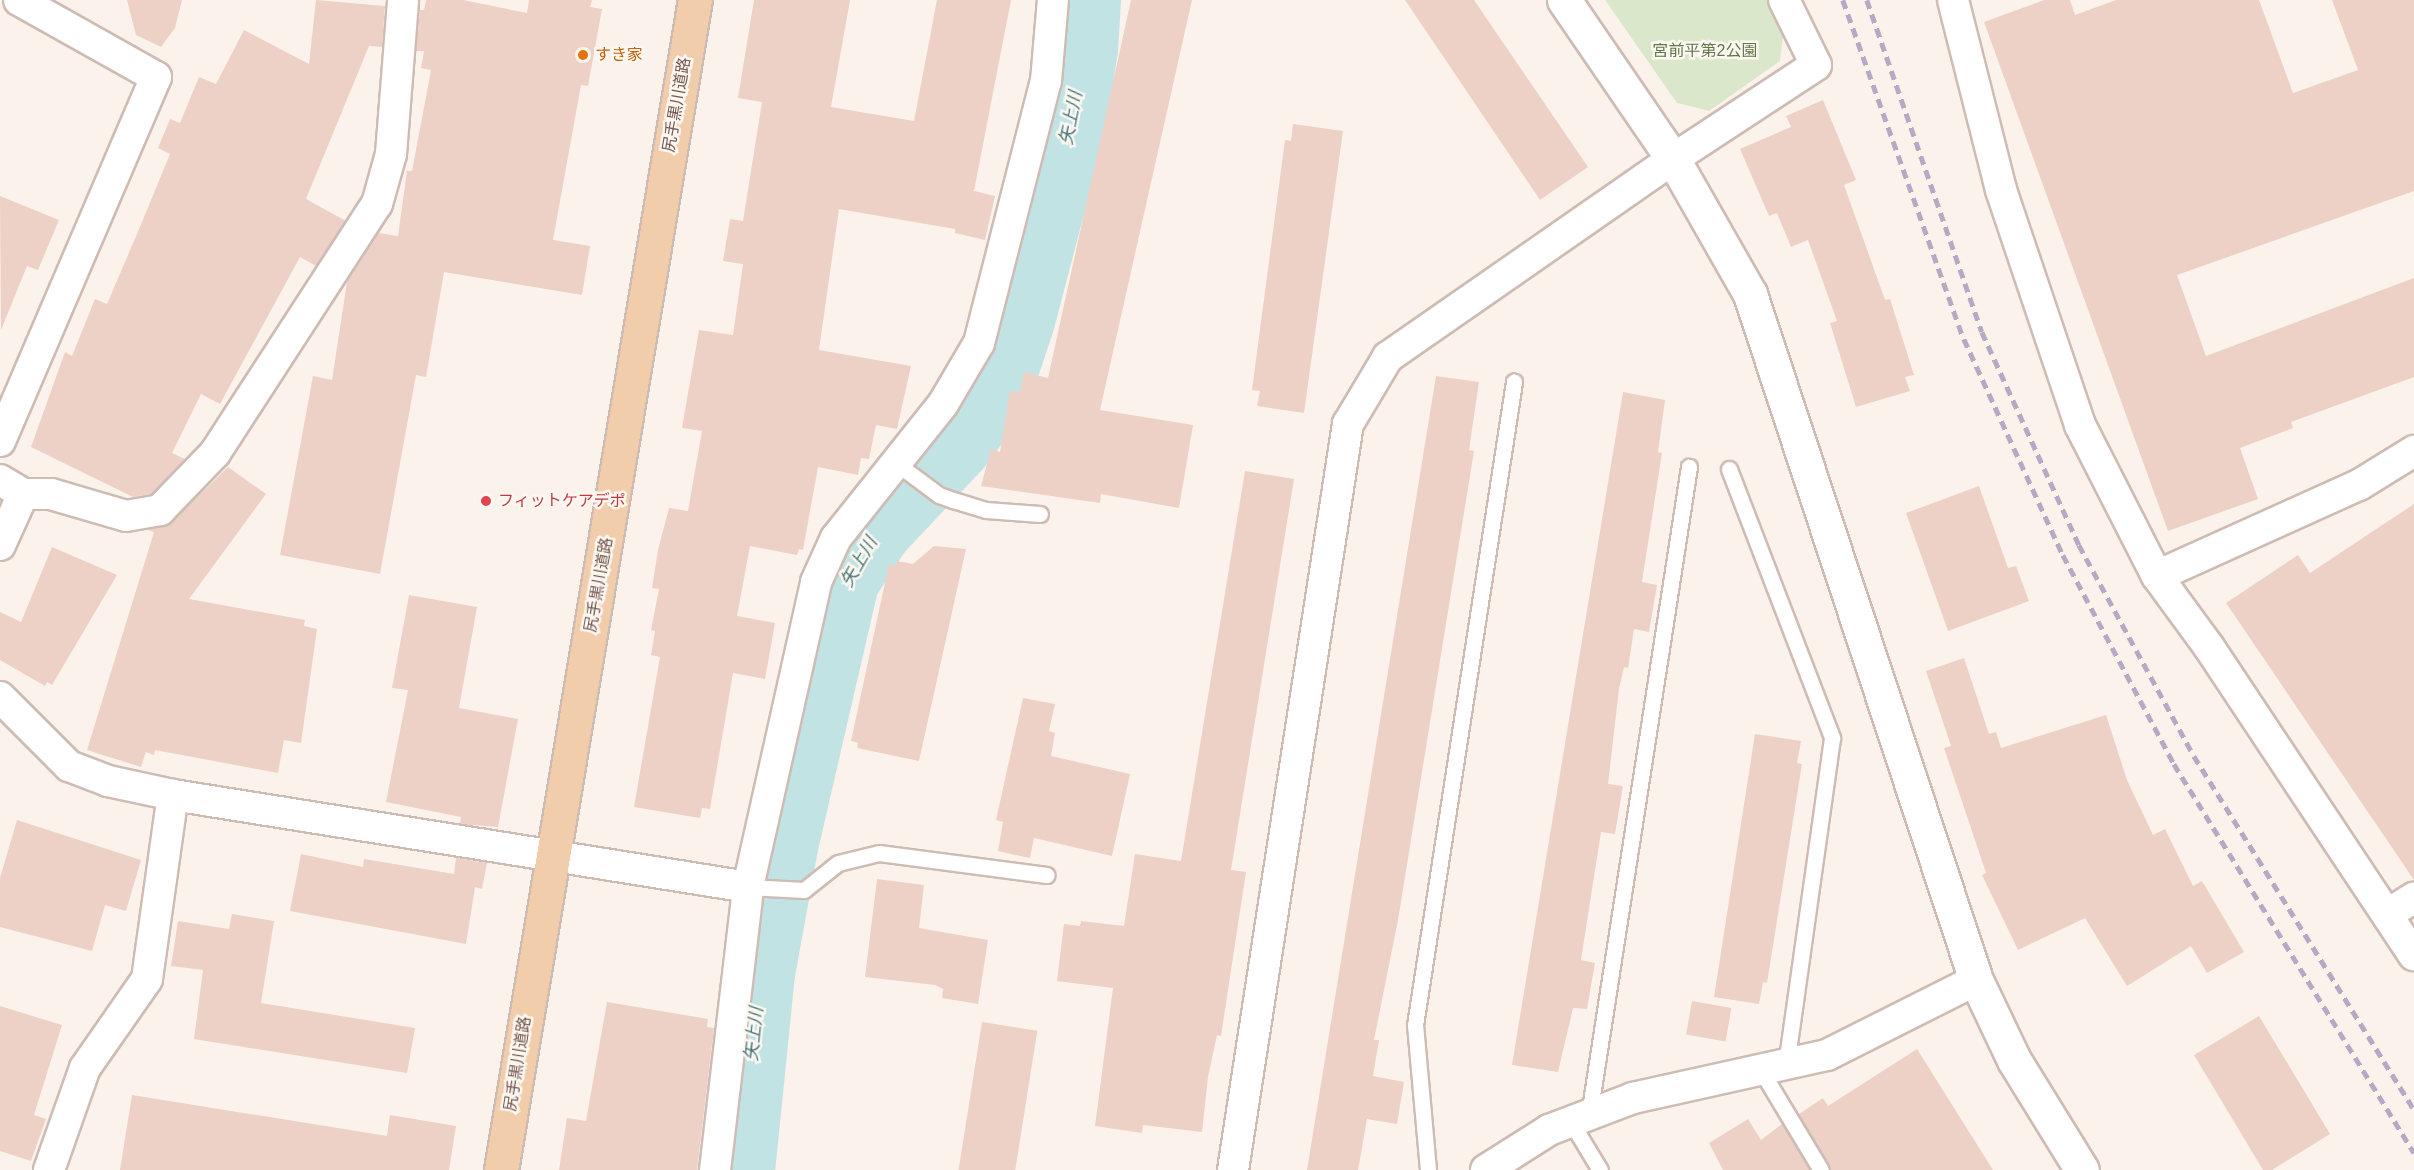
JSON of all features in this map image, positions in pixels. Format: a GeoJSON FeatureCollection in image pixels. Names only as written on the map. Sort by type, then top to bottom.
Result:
{"type":"FeatureCollection","features":[{"type":"Feature","properties":{"kind":"main road","name":"尻手黒川道路"},"geometry":{"type":"LineString","coordinates":[[501,1170],[551,855],[695,0]]}},
{"type":"Feature","properties":{"kind":"street"},"geometry":{"type":"LineString","coordinates":[[0,441],[156,77],[19,0]]}},
{"type":"Feature","properties":{"kind":"street"},"geometry":{"type":"LineString","coordinates":[[0,545],[12,487],[51,494],[126,516],[160,510],[215,453],[377,204],[391,154],[403,0]]}},
{"type":"Feature","properties":{"kind":"street"},"geometry":{"type":"LineString","coordinates":[[714,1170],[748,887],[816,582],[836,538],[944,404],[979,343],[1046,81],[1053,0]]}},
{"type":"Feature","properties":{"kind":"street"},"geometry":{"type":"LineString","coordinates":[[1564,0],[1673,159],[1750,294],[1976,980],[2014,1060],[2082,1170]]}},
{"type":"Feature","properties":{"kind":"street"},"geometry":{"type":"LineString","coordinates":[[1233,1170],[1348,423],[1388,357],[1673,159],[1816,65],[1784,0]]}},
{"type":"Feature","properties":{"kind":"street"},"geometry":{"type":"LineString","coordinates":[[1953,0],[2001,190],[2080,425],[2157,576],[2414,954]]}},
{"type":"Feature","properties":{"kind":"street"},"geometry":{"type":"LineString","coordinates":[[2157,576],[2359,485],[2414,451]]}},
{"type":"Feature","properties":{"kind":"street"},"geometry":{"type":"LineString","coordinates":[[0,697],[69,766],[108,781],[173,795],[748,887]]}},
{"type":"Feature","properties":{"kind":"street"},"geometry":{"type":"LineString","coordinates":[[49,1170],[85,1068],[147,979],[173,795]]}},
{"type":"Feature","properties":{"kind":"street"},"geometry":{"type":"LineString","coordinates":[[2388,914],[2414,898]]}},
{"type":"Feature","properties":{"kind":"street"},"geometry":{"type":"LineString","coordinates":[[1486,1170],[1549,1130],[1643,1095],[1827,1055],[1976,980]]}},
{"type":"Feature","properties":{"kind":"lane"},"geometry":{"type":"LineString","coordinates":[[1428,1170],[1415,1025],[1514,382]]}},
{"type":"Feature","properties":{"kind":"lane"},"geometry":{"type":"LineString","coordinates":[[896,463],[946,498],[986,510],[1040,514]]}},
{"type":"Feature","properties":{"kind":"lane"},"geometry":{"type":"LineString","coordinates":[[1600,1170],[1580,1119],[1689,467]]}},
{"type":"Feature","properties":{"kind":"lane"},"geometry":{"type":"LineString","coordinates":[[1729,469],[1832,738],[1774,1068],[1821,1170]]}},
{"type":"Feature","properties":{"kind":"lane"},"geometry":{"type":"LineString","coordinates":[[748,887],[804,890],[838,863],[879,853],[1047,875]]}},
{"type":"Feature","properties":{"kind":"green space","name":"宮前平第2公園"},"geometry":{"type":"Polygon","coordinates":[[[1605,0],[1771,0],[1784,30],[1780,61],[1709,111],[1677,103],[1605,0]]]}},
{"type":"Feature","properties":{"kind":"building"},"geometry":{"type":"Polygon","coordinates":[[[127,0],[182,0],[175,28],[161,47],[136,35],[127,0]]]}},
{"type":"Feature","properties":{"kind":"building"},"geometry":{"type":"Polygon","coordinates":[[[316,0],[385,6],[382,47],[369,46],[306,199],[346,221],[316,266],[300,257],[220,404],[201,394],[172,453],[185,459],[151,494],[133,497],[31,447],[65,352],[72,356],[95,299],[107,304],[137,234],[170,154],[158,148],[170,119],[180,123],[199,77],[216,84],[244,30],[309,64],[316,0]]]}},
{"type":"Feature","properties":{"kind":"building"},"geometry":{"type":"Polygon","coordinates":[[[426,0],[463,0],[527,13],[529,0],[592,0],[590,7],[602,9],[588,86],[581,85],[553,240],[590,246],[582,295],[444,272],[426,377],[416,375],[380,574],[280,555],[313,376],[332,380],[347,282],[379,233],[398,236],[407,171],[412,171],[431,70],[421,68],[424,51],[416,51],[420,10],[424,10],[426,0]]]}},
{"type":"Feature","properties":{"kind":"building"},"geometry":{"type":"Polygon","coordinates":[[[754,0],[850,0],[831,107],[914,121],[937,0],[1011,0],[974,191],[995,196],[985,240],[955,233],[955,229],[839,209],[819,350],[911,366],[897,429],[876,425],[869,459],[861,458],[858,475],[818,467],[803,550],[799,549],[797,555],[750,546],[737,616],[775,623],[765,679],[733,673],[710,809],[702,808],[700,818],[634,807],[660,657],[651,655],[655,631],[651,630],[659,589],[652,588],[658,550],[669,508],[688,511],[702,431],[682,428],[699,330],[733,335],[743,264],[723,261],[730,219],[743,221],[762,102],[738,98],[754,0]]]}},
{"type":"Feature","properties":{"kind":"building"},"geometry":{"type":"Polygon","coordinates":[[[1131,0],[1192,0],[1100,410],[1193,425],[1179,508],[1101,494],[1100,503],[981,486],[991,449],[1000,452],[1010,391],[1020,392],[1024,372],[1048,378],[1131,0]]]}},
{"type":"Feature","properties":{"kind":"building"},"geometry":{"type":"Polygon","coordinates":[[[1405,0],[1474,0],[1588,167],[1540,200],[1405,0]]]}},
{"type":"Feature","properties":{"kind":"building"},"geometry":{"type":"Polygon","coordinates":[[[2044,0],[2070,0],[2075,15],[2116,0],[2259,0],[2293,93],[2358,70],[2332,0],[2414,0],[2414,191],[2177,275],[2206,356],[2414,278],[2414,377],[2291,422],[2293,428],[2240,448],[2258,499],[2168,531],[1984,22],[2044,0]]]}},
{"type":"Feature","properties":{"kind":"building"},"geometry":{"type":"Polygon","coordinates":[[[1823,100],[1856,180],[1844,185],[1885,300],[1890,299],[1914,375],[1905,377],[1910,391],[1856,407],[1830,323],[1837,321],[1808,240],[1791,247],[1777,213],[1769,216],[1740,149],[1791,127],[1786,116],[1823,100]]]}},
{"type":"Feature","properties":{"kind":"building"},"geometry":{"type":"Polygon","coordinates":[[[1293,124],[1343,131],[1304,413],[1257,406],[1260,391],[1252,390],[1285,140],[1291,141],[1293,124]]]}},
{"type":"Feature","properties":{"kind":"building"},"geometry":{"type":"Polygon","coordinates":[[[0,196],[59,220],[38,270],[27,266],[1,330],[0,196]]]}},
{"type":"Feature","properties":{"kind":"building"},"geometry":{"type":"Polygon","coordinates":[[[1436,376],[1479,382],[1469,450],[1474,451],[1398,920],[1374,1040],[1379,1040],[1373,1076],[1404,1082],[1397,1124],[1367,1119],[1358,1170],[1307,1170],[1436,376]]]}},
{"type":"Feature","properties":{"kind":"building"},"geometry":{"type":"Polygon","coordinates":[[[1623,392],[1665,400],[1658,452],[1662,453],[1642,582],[1657,585],[1649,632],[1634,629],[1628,668],[1624,667],[1619,689],[1608,784],[1623,786],[1615,834],[1601,832],[1581,960],[1595,963],[1587,1009],[1573,1008],[1558,1072],[1512,1065],[1623,392]]]}},
{"type":"Feature","properties":{"kind":"building"},"geometry":{"type":"Polygon","coordinates":[[[228,467],[266,494],[189,599],[305,620],[304,626],[317,629],[301,743],[284,740],[278,773],[155,750],[154,755],[146,752],[141,767],[87,750],[154,532],[148,530],[172,522],[228,467]]]}},
{"type":"Feature","properties":{"kind":"building"},"geometry":{"type":"Polygon","coordinates":[[[1245,471],[1294,479],[1231,870],[1246,872],[1221,1036],[1217,1035],[1208,1077],[1202,1132],[1143,1125],[1142,1133],[1095,1126],[1113,988],[1057,981],[1064,924],[1080,926],[1081,921],[1124,926],[1135,854],[1181,861],[1245,471]]]}},
{"type":"Feature","properties":{"kind":"building"},"geometry":{"type":"Polygon","coordinates":[[[1979,486],[2008,568],[2016,566],[2029,601],[1948,631],[1906,513],[1979,486]]]}},
{"type":"Feature","properties":{"kind":"building"},"geometry":{"type":"Polygon","coordinates":[[[2414,504],[2414,880],[2226,603],[2298,555],[2310,573],[2414,504]]]}},
{"type":"Feature","properties":{"kind":"building"},"geometry":{"type":"Polygon","coordinates":[[[934,546],[966,549],[919,761],[857,748],[858,743],[851,741],[889,564],[896,566],[897,561],[913,564],[934,546]]]}},
{"type":"Feature","properties":{"kind":"building"},"geometry":{"type":"Polygon","coordinates":[[[52,547],[117,575],[52,685],[47,682],[45,686],[0,660],[0,612],[21,622],[52,547]]]}},
{"type":"Feature","properties":{"kind":"building"},"geometry":{"type":"Polygon","coordinates":[[[409,595],[477,607],[459,708],[518,719],[498,827],[460,824],[461,817],[386,802],[408,690],[392,688],[409,595]]]}},
{"type":"Feature","properties":{"kind":"building"},"geometry":{"type":"Polygon","coordinates":[[[1964,658],[1989,734],[1996,732],[2001,748],[2106,715],[2127,780],[2153,835],[2165,829],[2193,886],[2202,881],[2244,952],[2207,973],[2191,946],[2127,986],[2085,918],[2018,950],[1982,875],[1986,873],[1944,748],[1951,746],[1926,671],[1964,658]]]}},
{"type":"Feature","properties":{"kind":"building"},"geometry":{"type":"Polygon","coordinates":[[[1023,698],[1055,704],[1049,731],[1055,733],[1051,756],[1130,774],[1112,856],[1034,838],[1030,858],[998,851],[1003,822],[996,820],[1023,698]]]}},
{"type":"Feature","properties":{"kind":"building"},"geometry":{"type":"Polygon","coordinates":[[[1755,734],[1801,741],[1797,763],[1802,764],[1767,983],[1763,982],[1759,1004],[1714,997],[1755,734]]]}},
{"type":"Feature","properties":{"kind":"building"},"geometry":{"type":"Polygon","coordinates":[[[17,820],[141,860],[126,911],[105,905],[92,951],[0,927],[0,878],[17,820]]]}},
{"type":"Feature","properties":{"kind":"building"},"geometry":{"type":"Polygon","coordinates":[[[301,854],[363,867],[364,859],[454,874],[456,858],[487,863],[482,889],[475,887],[466,944],[290,911],[301,854]]]}},
{"type":"Feature","properties":{"kind":"building"},"geometry":{"type":"Polygon","coordinates":[[[877,879],[924,885],[919,928],[988,940],[978,1004],[942,998],[943,989],[935,985],[865,977],[877,879]]]}},
{"type":"Feature","properties":{"kind":"building"},"geometry":{"type":"Polygon","coordinates":[[[232,914],[274,921],[261,1003],[415,1028],[407,1073],[194,1039],[203,970],[171,966],[178,921],[229,929],[232,914]]]}},
{"type":"Feature","properties":{"kind":"building"},"geometry":{"type":"Polygon","coordinates":[[[1692,1001],[1731,1008],[1725,1041],[1686,1034],[1692,1001]]]}},
{"type":"Feature","properties":{"kind":"building"},"geometry":{"type":"Polygon","coordinates":[[[607,1002],[708,1019],[707,1027],[714,1028],[697,1170],[559,1170],[567,1118],[586,1121],[607,1002]]]}},
{"type":"Feature","properties":{"kind":"building"},"geometry":{"type":"Polygon","coordinates":[[[0,1006],[62,1025],[34,1115],[46,1119],[31,1161],[0,1151],[0,1006]]]}},
{"type":"Feature","properties":{"kind":"building"},"geometry":{"type":"Polygon","coordinates":[[[2259,1016],[2330,1134],[2272,1170],[2263,1170],[2194,1055],[2259,1016]]]}},
{"type":"Feature","properties":{"kind":"building"},"geometry":{"type":"Polygon","coordinates":[[[982,1022],[1037,1031],[1015,1170],[959,1170],[982,1022]]]}},
{"type":"Feature","properties":{"kind":"building"},"geometry":{"type":"Polygon","coordinates":[[[1917,1049],[1993,1170],[1831,1170],[1799,1114],[1823,1098],[1828,1106],[1917,1049]]]}},
{"type":"Feature","properties":{"kind":"building"},"geometry":{"type":"Polygon","coordinates":[[[132,1095],[387,1136],[390,1115],[456,1126],[449,1170],[120,1170],[132,1095]]]}},
{"type":"Feature","properties":{"kind":"building"},"geometry":{"type":"Polygon","coordinates":[[[1748,1119],[1761,1140],[1782,1124],[1810,1170],[1723,1170],[1709,1143],[1748,1119]]]}},
{"type":"Feature","properties":{"kind":"waterway","name":"矢上川"},"geometry":{"type":"LineString","coordinates":[[740,1170],[760,973],[783,846],[844,581],[877,530],[957,445],[995,395],[1020,320],[1070,130],[1083,49],[1086,0]]}},
{"type":"Feature","properties":{"kind":"railway"},"geometry":{"type":"LineString","coordinates":[[1843,0],[1964,339],[2063,555],[2174,764],[2414,1153]]}},
{"type":"Feature","properties":{"kind":"railway"},"geometry":{"type":"LineString","coordinates":[[1867,0],[1982,332],[2079,545],[2194,756],[2414,1109]]}},
{"type":"Feature","properties":{"kind":"place","name":"すき家"},"geometry":{"type":"Point","coordinates":[583,55]}},
{"type":"Feature","properties":{"kind":"place","name":"フィットケアデポ"},"geometry":{"type":"Point","coordinates":[486,501]}}]}
